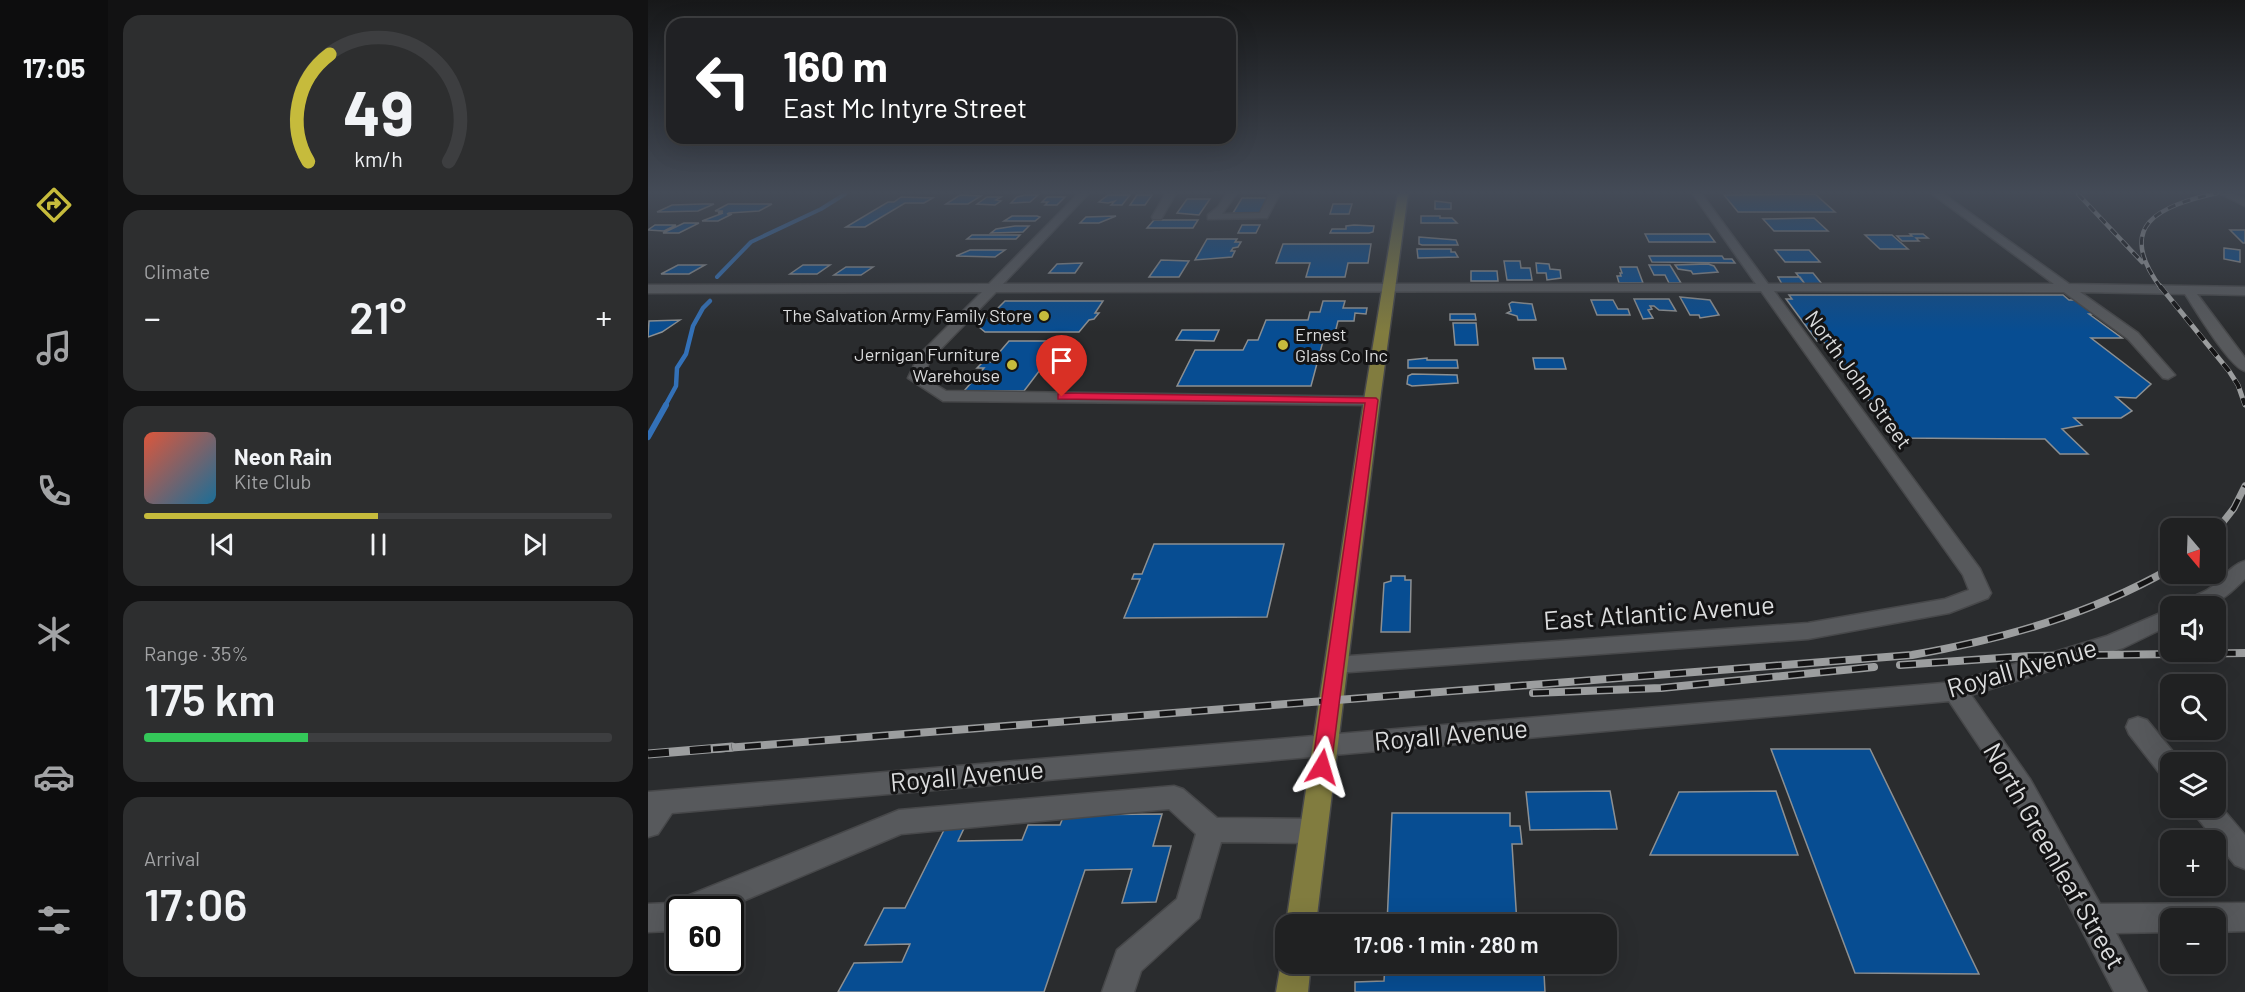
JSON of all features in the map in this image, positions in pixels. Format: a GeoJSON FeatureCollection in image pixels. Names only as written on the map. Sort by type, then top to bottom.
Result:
{"type":"FeatureCollection","features":[{"type":"Feature","properties":{"kind":"main road"},"geometry":{"type":"LineString","coordinates":[[1302,914],[1372,400],[1396,239]]}},
{"type":"Feature","properties":{"kind":"main road"},"geometry":{"type":"LineString","coordinates":[[1292,992],[1294,974]]}},
{"type":"Feature","properties":{"kind":"street"},"geometry":{"type":"LineString","coordinates":[[1042,239],[924,358],[915,378],[943,396],[1372,400]]}},
{"type":"Feature","properties":{"kind":"street","name":"North John Street"},"geometry":{"type":"LineString","coordinates":[[1728,239],[1972,574],[1981,594]]}},
{"type":"Feature","properties":{"kind":"street"},"geometry":{"type":"LineString","coordinates":[[2000,239],[2133,336],[2168,375]]}},
{"type":"Feature","properties":{"kind":"street"},"geometry":{"type":"LineString","coordinates":[[648,296],[654,289],[1389,287],[2070,288],[2245,291]]}},
{"type":"Feature","properties":{"kind":"street"},"geometry":{"type":"LineString","coordinates":[[2189,291],[2230,350],[2245,366]]}},
{"type":"Feature","properties":{"kind":"street"},"geometry":{"type":"LineString","coordinates":[[2214,596],[2245,568]]}},
{"type":"Feature","properties":{"kind":"street","name":"East Atlantic Avenue"},"geometry":{"type":"LineString","coordinates":[[1336,665],[1808,631],[1949,606],[1981,594]]}},
{"type":"Feature","properties":{"kind":"street","name":"Royall Avenue"},"geometry":{"type":"LineString","coordinates":[[657,803],[1956,691],[2115,642],[2160,621]]}},
{"type":"Feature","properties":{"kind":"street","name":"North Greenleaf Street"},"geometry":{"type":"LineString","coordinates":[[1956,691],[2021,787],[2131,992]]}},
{"type":"Feature","properties":{"kind":"street"},"geometry":{"type":"LineString","coordinates":[[2138,727],[2160,754]]}},
{"type":"Feature","properties":{"kind":"street"},"geometry":{"type":"LineString","coordinates":[[721,896],[899,822],[1174,797],[1211,830],[1313,831]]}},
{"type":"Feature","properties":{"kind":"street"},"geometry":{"type":"LineString","coordinates":[[648,825],[657,803]]}},
{"type":"Feature","properties":{"kind":"street"},"geometry":{"type":"LineString","coordinates":[[2213,818],[2245,856]]}},
{"type":"Feature","properties":{"kind":"street"},"geometry":{"type":"LineString","coordinates":[[1118,992],[1128,961],[1189,908],[1211,830]]}},
{"type":"Feature","properties":{"kind":"street"},"geometry":{"type":"LineString","coordinates":[[648,918],[666,917]]}},
{"type":"Feature","properties":{"kind":"street"},"geometry":{"type":"LineString","coordinates":[[2092,919],[2245,917]]}},
{"type":"Feature","properties":{"kind":"building"},"geometry":{"type":"Polygon","coordinates":[[[1207,239],[1237,239],[1235,242],[1241,242],[1231,251],[1235,251],[1232,257],[1195,260],[1207,239]]]}},
{"type":"Feature","properties":{"kind":"building"},"geometry":{"type":"Polygon","coordinates":[[[1419,239],[1447,239],[1456,240],[1458,245],[1422,245],[1419,244],[1419,239]]]}},
{"type":"Feature","properties":{"kind":"building"},"geometry":{"type":"Polygon","coordinates":[[[1648,239],[1713,239],[1715,242],[1649,242],[1648,239]]]}},
{"type":"Feature","properties":{"kind":"building"},"geometry":{"type":"Polygon","coordinates":[[[1870,239],[1897,239],[1908,249],[1880,249],[1870,239]]]}},
{"type":"Feature","properties":{"kind":"building"},"geometry":{"type":"Polygon","coordinates":[[[1900,239],[1919,241],[1902,241],[1900,239]]]}},
{"type":"Feature","properties":{"kind":"building"},"geometry":{"type":"Polygon","coordinates":[[[1283,244],[1371,244],[1368,263],[1348,263],[1345,277],[1306,277],[1310,263],[1276,263],[1283,244]]]}},
{"type":"Feature","properties":{"kind":"building"},"geometry":{"type":"Polygon","coordinates":[[[2224,248],[2240,250],[2240,262],[2224,259],[2224,248]]]}},
{"type":"Feature","properties":{"kind":"building"},"geometry":{"type":"Polygon","coordinates":[[[1417,249],[1451,249],[1451,252],[1455,252],[1458,257],[1418,258],[1417,249]]]}},
{"type":"Feature","properties":{"kind":"building"},"geometry":{"type":"Polygon","coordinates":[[[970,250],[1005,250],[995,257],[956,256],[970,250]]]}},
{"type":"Feature","properties":{"kind":"building"},"geometry":{"type":"Polygon","coordinates":[[[1775,250],[1809,250],[1820,262],[1785,262],[1775,250]]]}},
{"type":"Feature","properties":{"kind":"building"},"geometry":{"type":"Polygon","coordinates":[[[1649,256],[1722,256],[1724,259],[1732,259],[1735,263],[1652,262],[1649,256]]]}},
{"type":"Feature","properties":{"kind":"building"},"geometry":{"type":"Polygon","coordinates":[[[1161,260],[1189,261],[1179,277],[1149,277],[1161,260]]]}},
{"type":"Feature","properties":{"kind":"building"},"geometry":{"type":"Polygon","coordinates":[[[1504,261],[1520,261],[1521,268],[1530,268],[1532,280],[1507,280],[1504,261]]]}},
{"type":"Feature","properties":{"kind":"building"},"geometry":{"type":"Polygon","coordinates":[[[1082,263],[1075,273],[1049,273],[1057,264],[1082,263]]]}},
{"type":"Feature","properties":{"kind":"building"},"geometry":{"type":"Polygon","coordinates":[[[1536,263],[1549,264],[1550,269],[1560,270],[1561,278],[1547,280],[1546,273],[1537,273],[1536,263]]]}},
{"type":"Feature","properties":{"kind":"building"},"geometry":{"type":"Polygon","coordinates":[[[1708,264],[1714,266],[1718,272],[1693,274],[1691,271],[1678,269],[1675,265],[1708,264]]]}},
{"type":"Feature","properties":{"kind":"building"},"geometry":{"type":"Polygon","coordinates":[[[678,265],[705,265],[689,274],[661,274],[678,265]]]}},
{"type":"Feature","properties":{"kind":"building"},"geometry":{"type":"Polygon","coordinates":[[[803,265],[830,265],[817,274],[790,274],[803,265]]]}},
{"type":"Feature","properties":{"kind":"building"},"geometry":{"type":"Polygon","coordinates":[[[1649,265],[1670,265],[1681,283],[1669,283],[1665,275],[1654,275],[1649,265]]]}},
{"type":"Feature","properties":{"kind":"building"},"geometry":{"type":"Polygon","coordinates":[[[846,267],[873,267],[861,275],[834,275],[846,267]]]}},
{"type":"Feature","properties":{"kind":"building"},"geometry":{"type":"Polygon","coordinates":[[[1620,267],[1637,267],[1643,283],[1619,283],[1617,276],[1621,276],[1620,273],[1622,273],[1620,267]]]}},
{"type":"Feature","properties":{"kind":"building"},"geometry":{"type":"Polygon","coordinates":[[[1471,271],[1497,271],[1498,281],[1471,281],[1471,271]]]}},
{"type":"Feature","properties":{"kind":"building"},"geometry":{"type":"Polygon","coordinates":[[[1796,273],[1813,273],[1822,284],[1805,284],[1796,273]]]}},
{"type":"Feature","properties":{"kind":"building"},"geometry":{"type":"Polygon","coordinates":[[[1778,277],[1800,277],[1805,284],[1782,284],[1778,277]]]}},
{"type":"Feature","properties":{"kind":"building"},"geometry":{"type":"Polygon","coordinates":[[[1789,295],[2063,295],[2069,300],[2077,300],[2096,314],[2089,314],[2122,338],[2091,338],[2151,384],[2136,398],[2116,397],[2132,411],[2121,418],[2074,418],[2082,425],[2062,429],[2088,454],[2060,454],[2045,439],[1897,438],[1823,341],[1817,341],[1786,299],[1792,299],[1789,295]]]}},
{"type":"Feature","properties":{"kind":"building"},"geometry":{"type":"Polygon","coordinates":[[[1680,297],[1710,300],[1719,315],[1700,318],[1699,315],[1690,315],[1680,297]]]}},
{"type":"Feature","properties":{"kind":"building"},"geometry":{"type":"Polygon","coordinates":[[[1634,299],[1669,299],[1676,311],[1659,310],[1650,306],[1652,309],[1648,310],[1653,318],[1643,319],[1634,299]]]}},
{"type":"Feature","properties":{"kind":"building"},"geometry":{"type":"Polygon","coordinates":[[[1591,300],[1613,300],[1618,309],[1628,309],[1630,315],[1597,315],[1591,300]]]}},
{"type":"Feature","properties":{"kind":"building","name":"The Salvation Army Family Store"},"geometry":{"type":"Polygon","coordinates":[[[1005,301],[1103,301],[1095,313],[1099,313],[1094,319],[1089,320],[1079,332],[985,332],[979,327],[982,324],[974,323],[979,318],[988,318],[1005,301]]]}},
{"type":"Feature","properties":{"kind":"building","name":"Ernest Glass Co Inc"},"geometry":{"type":"Polygon","coordinates":[[[1323,301],[1345,301],[1343,308],[1367,308],[1366,314],[1355,313],[1354,321],[1338,321],[1333,341],[1323,341],[1311,386],[1177,386],[1195,350],[1243,350],[1248,340],[1258,340],[1266,320],[1308,320],[1310,312],[1320,312],[1323,301]]]}},
{"type":"Feature","properties":{"kind":"building"},"geometry":{"type":"Polygon","coordinates":[[[1512,302],[1532,304],[1536,320],[1518,320],[1517,316],[1507,313],[1511,311],[1509,304],[1512,302]]]}},
{"type":"Feature","properties":{"kind":"building"},"geometry":{"type":"Polygon","coordinates":[[[1450,314],[1475,314],[1476,320],[1450,320],[1450,314]]]}},
{"type":"Feature","properties":{"kind":"building"},"geometry":{"type":"Polygon","coordinates":[[[680,320],[662,332],[648,337],[649,321],[680,320]]]}},
{"type":"Feature","properties":{"kind":"building"},"geometry":{"type":"Polygon","coordinates":[[[1453,323],[1476,323],[1478,345],[1455,345],[1453,323]]]}},
{"type":"Feature","properties":{"kind":"building"},"geometry":{"type":"Polygon","coordinates":[[[1182,330],[1219,330],[1214,341],[1176,340],[1182,330]]]}},
{"type":"Feature","properties":{"kind":"building","name":"Jernigan Furniture Warehouse"},"geometry":{"type":"Polygon","coordinates":[[[1009,341],[1062,341],[1024,391],[964,391],[984,368],[977,368],[983,362],[991,362],[1009,341]]]}},
{"type":"Feature","properties":{"kind":"building"},"geometry":{"type":"Polygon","coordinates":[[[1427,358],[1427,360],[1457,360],[1458,368],[1408,368],[1408,360],[1427,358]]]}},
{"type":"Feature","properties":{"kind":"building"},"geometry":{"type":"Polygon","coordinates":[[[1533,358],[1563,358],[1566,369],[1535,369],[1533,358]]]}},
{"type":"Feature","properties":{"kind":"building"},"geometry":{"type":"Polygon","coordinates":[[[1412,374],[1457,375],[1458,383],[1412,386],[1407,384],[1408,376],[1412,374]]]}},
{"type":"Feature","properties":{"kind":"building"},"geometry":{"type":"Polygon","coordinates":[[[1154,544],[1284,544],[1267,617],[1124,618],[1140,579],[1132,579],[1134,574],[1142,574],[1154,544]]]}},
{"type":"Feature","properties":{"kind":"building"},"geometry":{"type":"Polygon","coordinates":[[[1391,576],[1405,576],[1405,580],[1411,580],[1410,632],[1381,632],[1384,583],[1391,581],[1391,576]]]}},
{"type":"Feature","properties":{"kind":"building"},"geometry":{"type":"Polygon","coordinates":[[[1771,749],[1870,749],[1979,974],[1855,973],[1771,749]]]}},
{"type":"Feature","properties":{"kind":"building"},"geometry":{"type":"Polygon","coordinates":[[[1610,791],[1617,829],[1530,830],[1526,792],[1610,791]]]}},
{"type":"Feature","properties":{"kind":"building"},"geometry":{"type":"Polygon","coordinates":[[[1776,791],[1798,855],[1650,855],[1679,792],[1776,791]]]}},
{"type":"Feature","properties":{"kind":"building"},"geometry":{"type":"Polygon","coordinates":[[[1392,813],[1510,813],[1510,826],[1520,826],[1522,844],[1512,844],[1516,914],[1387,914],[1392,813]]]}},
{"type":"Feature","properties":{"kind":"building"},"geometry":{"type":"Polygon","coordinates":[[[1162,814],[1153,846],[1171,846],[1156,902],[1122,903],[1132,869],[1085,870],[1044,992],[838,992],[854,963],[902,962],[910,944],[865,945],[884,908],[905,908],[948,822],[967,822],[958,841],[1022,840],[1028,825],[1060,825],[1064,815],[1162,814]]]}},
{"type":"Feature","properties":{"kind":"building"},"geometry":{"type":"Polygon","coordinates":[[[1384,974],[1544,974],[1545,992],[1355,992],[1355,982],[1384,981],[1384,974]]]}},
{"type":"Feature","properties":{"kind":"waterway"},"geometry":{"type":"LineString","coordinates":[[717,277],[751,242],[757,239]]}},
{"type":"Feature","properties":{"kind":"waterway"},"geometry":{"type":"LineString","coordinates":[[665,406],[676,386],[677,368],[686,354],[693,326],[703,308],[710,301]]}},
{"type":"Feature","properties":{"kind":"waterway"},"geometry":{"type":"LineString","coordinates":[[648,437],[666,405]]}},
{"type":"Feature","properties":{"kind":"railway"},"geometry":{"type":"LineString","coordinates":[[2121,239],[2142,262]]}},
{"type":"Feature","properties":{"kind":"railway"},"geometry":{"type":"LineString","coordinates":[[2143,239],[2142,248],[2148,266],[2161,288]]}},
{"type":"Feature","properties":{"kind":"railway"},"geometry":{"type":"LineString","coordinates":[[2160,286],[2229,371],[2238,385],[2245,405]]}},
{"type":"Feature","properties":{"kind":"railway"},"geometry":{"type":"LineString","coordinates":[[2226,518],[2245,486]]}},
{"type":"Feature","properties":{"kind":"railway"},"geometry":{"type":"LineString","coordinates":[[713,749],[1912,655],[1946,649],[2045,623],[2108,600],[2160,574]]}},
{"type":"Feature","properties":{"kind":"railway"},"geometry":{"type":"LineString","coordinates":[[1900,665],[2029,656],[2245,653]]}},
{"type":"Feature","properties":{"kind":"railway"},"geometry":{"type":"LineString","coordinates":[[1533,693],[1661,688],[1874,667]]}},
{"type":"Feature","properties":{"kind":"railway"},"geometry":{"type":"LineString","coordinates":[[648,754],[732,747]]}},
{"type":"Feature","properties":{"kind":"place","name":"The Salvation Army Family Store"},"geometry":{"type":"Point","coordinates":[1044,316]}},
{"type":"Feature","properties":{"kind":"place","name":"Ernest Glass Co Inc"},"geometry":{"type":"Point","coordinates":[1283,345]}},
{"type":"Feature","properties":{"kind":"place","name":"Jernigan Furniture Warehouse"},"geometry":{"type":"Point","coordinates":[1012,365]}},
{"type":"Feature","properties":{"kind":"route"},"geometry":{"type":"LineString","coordinates":[[1062,397],[1372,400],[1322,767]]}}]}
